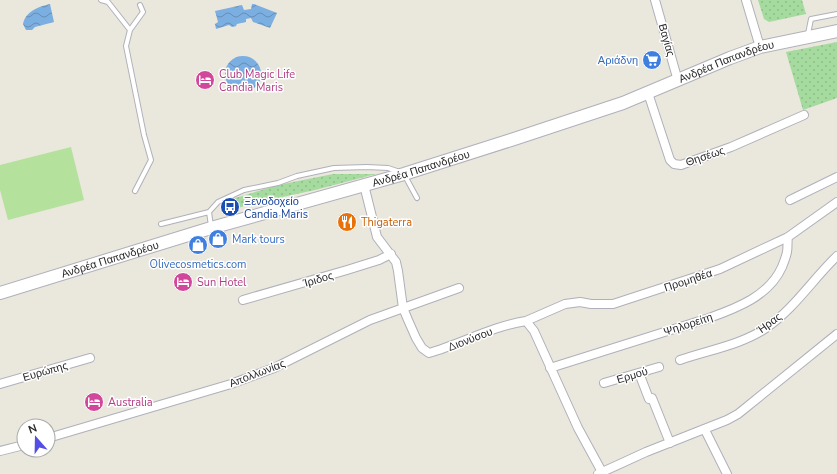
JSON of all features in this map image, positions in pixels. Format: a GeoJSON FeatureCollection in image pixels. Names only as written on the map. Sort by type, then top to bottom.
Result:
{"type":"FeatureCollection","features":[{"type":"Feature","properties":{"kind":"main road","name":"Ανδρέα Παπανδρέου"},"geometry":{"type":"LineString","coordinates":[[0,293],[211,228],[404,174],[511,140],[623,103],[760,47],[807,36],[837,31]]}},
{"type":"Feature","properties":{"kind":"street","name":"Βαγίας"},"geometry":{"type":"LineString","coordinates":[[655,0],[678,81]]}},
{"type":"Feature","properties":{"kind":"street"},"geometry":{"type":"LineString","coordinates":[[746,0],[760,47]]}},
{"type":"Feature","properties":{"kind":"street","name":"Θησέως"},"geometry":{"type":"LineString","coordinates":[[648,93],[670,160],[674,164],[681,165],[731,147],[804,115]]}},
{"type":"Feature","properties":{"kind":"street"},"geometry":{"type":"LineString","coordinates":[[790,200],[837,177]]}},
{"type":"Feature","properties":{"kind":"street","name":"Διονύσου"},"geometry":{"type":"LineString","coordinates":[[364,185],[377,237],[396,262],[404,308],[416,338],[422,348],[429,354],[509,323],[526,321]]}},
{"type":"Feature","properties":{"kind":"street","name":"Προμηθέα"},"geometry":{"type":"LineString","coordinates":[[526,321],[565,304],[580,302],[591,304],[613,304],[720,269],[788,237],[837,202]]}},
{"type":"Feature","properties":{"kind":"street","name":"Ψηλορείτη"},"geometry":{"type":"LineString","coordinates":[[550,368],[709,318],[752,300],[765,290],[776,277],[787,253],[788,237]]}},
{"type":"Feature","properties":{"kind":"street","name":"Ίριδος"},"geometry":{"type":"LineString","coordinates":[[243,300],[347,270],[379,260],[391,254]]}},
{"type":"Feature","properties":{"kind":"street","name":"Ήρας"},"geometry":{"type":"LineString","coordinates":[[680,360],[739,342],[766,328],[798,300],[837,256]]}},
{"type":"Feature","properties":{"kind":"street","name":"Απολλωνίας"},"geometry":{"type":"LineString","coordinates":[[56,436],[231,384],[274,368],[364,323],[459,288]]}},
{"type":"Feature","properties":{"kind":"street"},"geometry":{"type":"LineString","coordinates":[[526,321],[534,331],[600,473],[619,470],[646,452],[705,430],[738,414],[837,334]]}},
{"type":"Feature","properties":{"kind":"street","name":"Ευρώπης"},"geometry":{"type":"LineString","coordinates":[[0,384],[90,358]]}},
{"type":"Feature","properties":{"kind":"street","name":"Ερμού"},"geometry":{"type":"LineString","coordinates":[[604,383],[659,367]]}},
{"type":"Feature","properties":{"kind":"street"},"geometry":{"type":"LineString","coordinates":[[638,373],[649,399],[652,398],[670,443]]}},
{"type":"Feature","properties":{"kind":"street"},"geometry":{"type":"LineString","coordinates":[[705,430],[727,474]]}},
{"type":"Feature","properties":{"kind":"street"},"geometry":{"type":"LineString","coordinates":[[0,452],[16,447]]}},
{"type":"Feature","properties":{"kind":"lane"},"geometry":{"type":"LineString","coordinates":[[101,0],[108,2],[130,30]]}},
{"type":"Feature","properties":{"kind":"lane"},"geometry":{"type":"LineString","coordinates":[[135,191],[151,160],[144,134],[126,46],[130,30],[143,12],[140,5]]}},
{"type":"Feature","properties":{"kind":"lane"},"geometry":{"type":"LineString","coordinates":[[807,36],[811,19],[837,14]]}},
{"type":"Feature","properties":{"kind":"lane"},"geometry":{"type":"LineString","coordinates":[[161,224],[209,212],[218,202],[244,190],[278,183],[297,176],[334,168],[388,168],[404,174],[416,198]]}},
{"type":"Feature","properties":{"kind":"lane"},"geometry":{"type":"LineString","coordinates":[[209,212],[211,228]]}},
{"type":"Feature","properties":{"kind":"green space"},"geometry":{"type":"Polygon","coordinates":[[[758,0],[802,0],[806,14],[769,22],[764,19],[758,0]]]}},
{"type":"Feature","properties":{"kind":"green space"},"geometry":{"type":"Polygon","coordinates":[[[837,42],[837,98],[803,110],[786,52],[837,42]]]}},
{"type":"Feature","properties":{"kind":"green space"},"geometry":{"type":"Polygon","coordinates":[[[71,147],[84,200],[8,220],[0,190],[0,165],[71,147]]]}},
{"type":"Feature","properties":{"kind":"green space"},"geometry":{"type":"Polygon","coordinates":[[[333,174],[376,174],[315,190],[255,203],[224,212],[222,206],[232,199],[278,185],[333,174]]]}},
{"type":"Feature","properties":{"kind":"water"},"geometry":{"type":"Polygon","coordinates":[[[50,4],[54,22],[35,27],[32,30],[26,30],[23,24],[27,16],[33,10],[50,4]]]}},
{"type":"Feature","properties":{"kind":"water"},"geometry":{"type":"Polygon","coordinates":[[[252,4],[277,13],[270,28],[253,22],[251,18],[246,19],[246,22],[237,24],[236,26],[232,27],[229,25],[216,29],[215,24],[218,22],[215,11],[242,5],[244,10],[251,9],[252,4]]]}},
{"type":"Feature","properties":{"kind":"water"},"geometry":{"type":"Polygon","coordinates":[[[247,56],[256,61],[260,67],[260,81],[256,87],[247,92],[239,92],[230,87],[226,81],[225,70],[230,61],[236,57],[247,56]]]}},
{"type":"Feature","properties":{"kind":"place","name":"Αριάδνη"},"geometry":{"type":"Point","coordinates":[652,60]}},
{"type":"Feature","properties":{"kind":"place","name":"Club Magic Life Candia Maris"},"geometry":{"type":"Point","coordinates":[205,80]}},
{"type":"Feature","properties":{"kind":"place","name":"Ξενοδοχείο Candia Maris"},"geometry":{"type":"Point","coordinates":[230,207]}},
{"type":"Feature","properties":{"kind":"place","name":"Thigaterra"},"geometry":{"type":"Point","coordinates":[347,222]}},
{"type":"Feature","properties":{"kind":"place","name":"Mark tours"},"geometry":{"type":"Point","coordinates":[218,239]}},
{"type":"Feature","properties":{"kind":"place","name":"Olivecosmetics.com"},"geometry":{"type":"Point","coordinates":[198,245]}},
{"type":"Feature","properties":{"kind":"place","name":"Sun Hotel"},"geometry":{"type":"Point","coordinates":[183,282]}},
{"type":"Feature","properties":{"kind":"place","name":"Australia"},"geometry":{"type":"Point","coordinates":[94,402]}}]}
